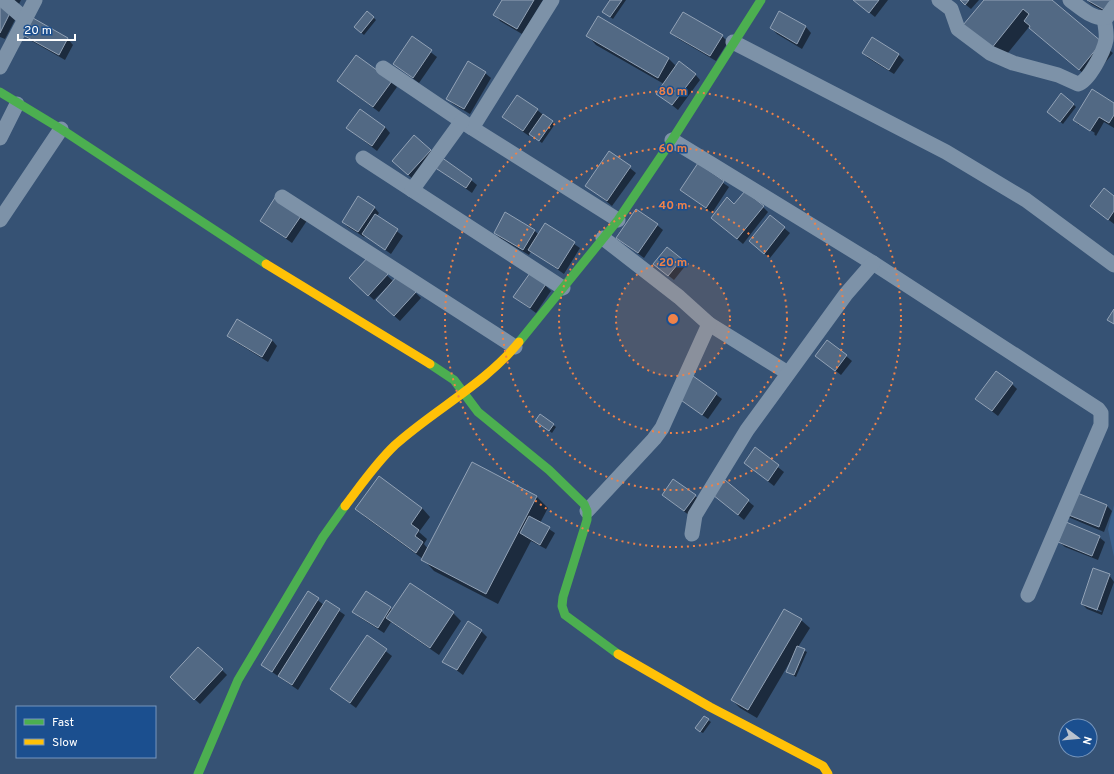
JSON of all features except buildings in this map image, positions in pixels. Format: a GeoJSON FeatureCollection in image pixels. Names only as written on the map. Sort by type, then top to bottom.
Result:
{"type":"FeatureCollection","features":[{"type":"Feature","properties":{"kind":"street"},"geometry":{"type":"LineString","coordinates":[[3,0],[24,18]]}},
{"type":"Feature","properties":{"kind":"street"},"geometry":{"type":"LineString","coordinates":[[0,67],[24,18],[35,0]]}},
{"type":"Feature","properties":{"kind":"street"},"geometry":{"type":"LineString","coordinates":[[412,190],[467,125],[552,0]]}},
{"type":"Feature","properties":{"kind":"street"},"geometry":{"type":"LineString","coordinates":[[198,774],[238,680],[323,537],[372,470],[395,445],[486,376],[515,347],[618,220],[672,140],[761,0]]}},
{"type":"Feature","properties":{"kind":"street"},"geometry":{"type":"LineString","coordinates":[[939,0],[952,9],[958,29],[990,53],[1013,63],[1058,75],[1078,84],[1086,79],[1103,49],[1109,13]]}},
{"type":"Feature","properties":{"kind":"street"},"geometry":{"type":"LineString","coordinates":[[1070,0],[1083,10],[1099,18],[1109,13]]}},
{"type":"Feature","properties":{"kind":"street"},"geometry":{"type":"LineString","coordinates":[[733,42],[946,152],[1026,200],[1114,265]]}},
{"type":"Feature","properties":{"kind":"street"},"geometry":{"type":"LineString","coordinates":[[383,68],[467,125],[618,220]]}},
{"type":"Feature","properties":{"kind":"street"},"geometry":{"type":"LineString","coordinates":[[0,92],[17,104],[61,129],[290,279],[418,356],[454,380],[471,405],[478,412],[549,470],[584,504],[587,511],[587,520],[563,597],[562,606],[565,614],[623,658],[710,707],[823,766],[828,774]]}},
{"type":"Feature","properties":{"kind":"street"},"geometry":{"type":"LineString","coordinates":[[0,138],[17,104]]}},
{"type":"Feature","properties":{"kind":"street"},"geometry":{"type":"LineString","coordinates":[[0,220],[61,129]]}},
{"type":"Feature","properties":{"kind":"street"},"geometry":{"type":"LineString","coordinates":[[672,140],[873,263],[985,334],[1098,409],[1101,413],[1101,425],[1028,595]]}},
{"type":"Feature","properties":{"kind":"street"},"geometry":{"type":"LineString","coordinates":[[363,158],[563,288]]}},
{"type":"Feature","properties":{"kind":"street"},"geometry":{"type":"LineString","coordinates":[[282,197],[515,347]]}},
{"type":"Feature","properties":{"kind":"street"},"geometry":{"type":"LineString","coordinates":[[603,238],[679,296],[709,324],[788,373]]}},
{"type":"Feature","properties":{"kind":"street"},"geometry":{"type":"LineString","coordinates":[[692,534],[695,515],[747,430],[846,294],[873,263]]}},
{"type":"Feature","properties":{"kind":"street"},"geometry":{"type":"LineString","coordinates":[[587,511],[654,439],[662,428],[709,324]]}},
{"type":"Feature","properties":{"kind":"water"},"geometry":{"type":"Polygon","coordinates":[[[1114,505],[1114,557],[1108,529],[1114,505]]]}},
{"type":"Feature","properties":{"kind":"traffic: fast"},"geometry":{"type":"LineString","coordinates":[[519,342],[618,220],[672,140],[761,0]]}},
{"type":"Feature","properties":{"kind":"traffic: fast"},"geometry":{"type":"LineString","coordinates":[[0,92],[61,129],[266,264]]}},
{"type":"Feature","properties":{"kind":"traffic: fast"},"geometry":{"type":"LineString","coordinates":[[430,364],[454,380],[478,412],[549,470],[584,504],[587,511],[587,520],[563,597],[562,606],[565,615],[618,654]]}},
{"type":"Feature","properties":{"kind":"traffic: fast"},"geometry":{"type":"LineString","coordinates":[[198,774],[238,680],[323,537],[345,506]]}},
{"type":"Feature","properties":{"kind":"traffic: slow"},"geometry":{"type":"LineString","coordinates":[[266,264],[430,364]]}},
{"type":"Feature","properties":{"kind":"traffic: slow"},"geometry":{"type":"LineString","coordinates":[[345,506],[375,467],[395,445],[491,371],[519,342]]}},
{"type":"Feature","properties":{"kind":"traffic: slow"},"geometry":{"type":"LineString","coordinates":[[618,654],[710,707],[823,766],[828,774]]}}]}
